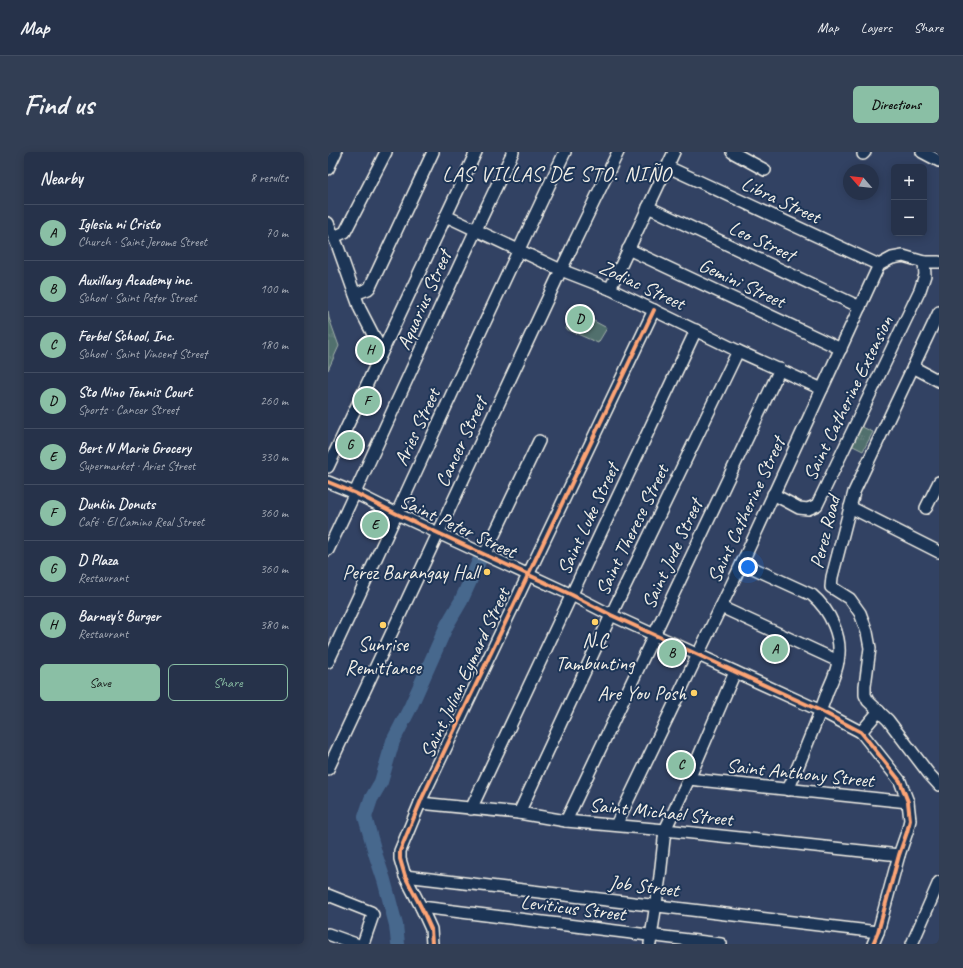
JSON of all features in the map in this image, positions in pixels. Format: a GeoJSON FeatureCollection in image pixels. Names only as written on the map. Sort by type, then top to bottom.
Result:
{"type":"FeatureCollection","features":[{"type":"Feature","properties":{"kind":"street"},"geometry":{"type":"LineString","coordinates":[[328,169],[336,152]]}},
{"type":"Feature","properties":{"kind":"street"},"geometry":{"type":"LineString","coordinates":[[334,237],[345,232],[386,152]]}},
{"type":"Feature","properties":{"kind":"street"},"geometry":{"type":"LineString","coordinates":[[355,294],[370,287],[433,152]]}},
{"type":"Feature","properties":{"kind":"street","name":"Aquarius Street"},"geometry":{"type":"LineString","coordinates":[[328,550],[475,230],[513,152]]}},
{"type":"Feature","properties":{"kind":"street","name":"Aries Street"},"geometry":{"type":"LineString","coordinates":[[328,662],[398,514],[518,250],[565,152]]}},
{"type":"Feature","properties":{"kind":"street","name":"Cancer Street"},"geometry":{"type":"LineString","coordinates":[[328,769],[561,270],[618,152]]}},
{"type":"Feature","properties":{"kind":"street"},"geometry":{"type":"LineString","coordinates":[[610,289],[674,152]]}},
{"type":"Feature","properties":{"kind":"street"},"geometry":{"type":"LineString","coordinates":[[732,152],[765,170]]}},
{"type":"Feature","properties":{"kind":"street"},"geometry":{"type":"LineString","coordinates":[[922,152],[939,161]]}},
{"type":"Feature","properties":{"kind":"street"},"geometry":{"type":"LineString","coordinates":[[328,467],[446,216],[473,153]]}},
{"type":"Feature","properties":{"kind":"street","name":"Libra Street"},"geometry":{"type":"LineString","coordinates":[[668,167],[879,265]]}},
{"type":"Feature","properties":{"kind":"street","name":"Leo Street"},"geometry":{"type":"LineString","coordinates":[[648,207],[860,307]]}},
{"type":"Feature","properties":{"kind":"street","name":"Zodiac Street"},"geometry":{"type":"LineString","coordinates":[[446,216],[561,270],[610,289],[738,351],[822,389]]}},
{"type":"Feature","properties":{"kind":"street"},"geometry":{"type":"LineString","coordinates":[[328,223],[360,309],[379,346],[384,348]]}},
{"type":"Feature","properties":{"kind":"street","name":"Gemini Street"},"geometry":{"type":"LineString","coordinates":[[628,249],[841,349]]}},
{"type":"Feature","properties":{"kind":"street"},"geometry":{"type":"LineString","coordinates":[[879,265],[892,258],[903,256],[924,262],[939,262]]}},
{"type":"Feature","properties":{"kind":"street","name":"Saint Catherine Extension"},"geometry":{"type":"LineString","coordinates":[[773,494],[799,508],[808,509],[817,505],[920,290],[925,275],[924,262]]}},
{"type":"Feature","properties":{"kind":"street","name":"Saint Catherine Street"},"geometry":{"type":"LineString","coordinates":[[616,825],[742,563],[879,265]]}},
{"type":"Feature","properties":{"kind":"street","name":"Saint Julian Eymard Street"},"geometry":{"type":"LineString","coordinates":[[432,944],[431,929],[405,876],[401,864],[400,851],[420,803],[527,575],[654,310]]}},
{"type":"Feature","properties":{"kind":"street","name":"Perez Road"},"geometry":{"type":"LineString","coordinates":[[939,312],[854,492],[832,577],[831,587],[837,592],[850,598],[860,613],[868,632],[870,648],[865,695],[868,701],[888,720],[929,774],[939,784]]}},
{"type":"Feature","properties":{"kind":"street","name":"Saint Luke Street"},"geometry":{"type":"LineString","coordinates":[[471,809],[696,330]]}},
{"type":"Feature","properties":{"kind":"street","name":"Saint Therese Street"},"geometry":{"type":"LineString","coordinates":[[519,813],[611,615],[738,351]]}},
{"type":"Feature","properties":{"kind":"street"},"geometry":{"type":"LineString","coordinates":[[913,367],[939,381]]}},
{"type":"Feature","properties":{"kind":"street","name":"Saint Jude Street"},"geometry":{"type":"LineString","coordinates":[[566,821],[780,369]]}},
{"type":"Feature","properties":{"kind":"street"},"geometry":{"type":"LineString","coordinates":[[485,554],[539,441]]}},
{"type":"Feature","properties":{"kind":"street","name":"Saint Peter Street"},"geometry":{"type":"LineString","coordinates":[[328,482],[355,493],[697,655],[821,711],[861,732],[900,781],[908,802],[910,820],[878,932],[873,944]]}},
{"type":"Feature","properties":{"kind":"street"},"geometry":{"type":"LineString","coordinates":[[926,508],[939,482]]}},
{"type":"Feature","properties":{"kind":"street"},"geometry":{"type":"LineString","coordinates":[[850,507],[939,552]]}},
{"type":"Feature","properties":{"kind":"street"},"geometry":{"type":"LineString","coordinates":[[742,563],[812,595],[819,601],[830,616],[839,646],[838,661],[821,711],[788,790]]}},
{"type":"Feature","properties":{"kind":"street"},"geometry":{"type":"LineString","coordinates":[[721,607],[838,661]]}},
{"type":"Feature","properties":{"kind":"street"},"geometry":{"type":"LineString","coordinates":[[650,940],[660,876],[665,830],[689,780],[736,672]]}},
{"type":"Feature","properties":{"kind":"street"},"geometry":{"type":"LineString","coordinates":[[861,732],[879,711]]}},
{"type":"Feature","properties":{"kind":"street","name":"Saint Anthony Street"},"geometry":{"type":"LineString","coordinates":[[689,780],[908,802]]}},
{"type":"Feature","properties":{"kind":"street","name":"Saint Michael Street"},"geometry":{"type":"LineString","coordinates":[[420,803],[519,813],[566,821],[899,855]]}},
{"type":"Feature","properties":{"kind":"street","name":"Job Street"},"geometry":{"type":"LineString","coordinates":[[405,876],[878,932]]}},
{"type":"Feature","properties":{"kind":"street"},"geometry":{"type":"LineString","coordinates":[[912,944],[939,882]]}},
{"type":"Feature","properties":{"kind":"street"},"geometry":{"type":"LineString","coordinates":[[328,895],[371,912],[373,915],[363,944]]}},
{"type":"Feature","properties":{"kind":"street","name":"Leviticus Street"},"geometry":{"type":"LineString","coordinates":[[421,907],[650,940],[721,944]]}},
{"type":"Feature","properties":{"kind":"street"},"geometry":{"type":"LineString","coordinates":[[333,937],[356,944]]}},
{"type":"Feature","properties":{"kind":"green space"},"geometry":{"type":"Polygon","coordinates":[[[573,310],[607,328],[598,343],[566,329],[573,310]]]}},
{"type":"Feature","properties":{"kind":"green space"},"geometry":{"type":"Polygon","coordinates":[[[328,311],[339,346],[328,370],[328,311]]]}},
{"type":"Feature","properties":{"kind":"green space"},"geometry":{"type":"Polygon","coordinates":[[[858,425],[873,432],[863,451],[849,444],[858,425]]]}},
{"type":"Feature","properties":{"kind":"waterway"},"geometry":{"type":"LineString","coordinates":[[398,944],[396,925],[365,817],[371,799],[381,782],[393,741],[410,708],[447,625],[461,601],[480,559]]}},
{"type":"Feature","properties":{"kind":"cycle path"},"geometry":{"type":"LineString","coordinates":[[432,944],[431,929],[405,876],[400,859],[400,851],[422,798],[654,310]]}},
{"type":"Feature","properties":{"kind":"cycle path"},"geometry":{"type":"LineString","coordinates":[[328,482],[355,493],[572,595],[611,615],[821,711],[861,732],[900,781],[908,802],[910,820],[878,932],[873,944]]}},
{"type":"Feature","properties":{"kind":"place","name":"Sto Nino Tennis Court"},"geometry":{"type":"Point","coordinates":[580,319]}},
{"type":"Feature","properties":{"kind":"place","name":"Barney's Burger"},"geometry":{"type":"Point","coordinates":[370,350]}},
{"type":"Feature","properties":{"kind":"place","name":"Dunkin Donuts"},"geometry":{"type":"Point","coordinates":[367,401]}},
{"type":"Feature","properties":{"kind":"place","name":"D Plaza"},"geometry":{"type":"Point","coordinates":[350,445]}},
{"type":"Feature","properties":{"kind":"place","name":"Bert N Marie Grocery"},"geometry":{"type":"Point","coordinates":[375,525]}},
{"type":"Feature","properties":{"kind":"place","name":"Perez Barangay Hall"},"geometry":{"type":"Point","coordinates":[487,572]}},
{"type":"Feature","properties":{"kind":"place","name":"N.C Tambunting"},"geometry":{"type":"Point","coordinates":[595,622]}},
{"type":"Feature","properties":{"kind":"place","name":"Sunrise Remittance"},"geometry":{"type":"Point","coordinates":[383,625]}},
{"type":"Feature","properties":{"kind":"place","name":"Iglesia ni Cristo"},"geometry":{"type":"Point","coordinates":[775,649]}},
{"type":"Feature","properties":{"kind":"place","name":"Auxillary Academy inc."},"geometry":{"type":"Point","coordinates":[672,653]}},
{"type":"Feature","properties":{"kind":"place","name":"Are You Posh"},"geometry":{"type":"Point","coordinates":[694,693]}},
{"type":"Feature","properties":{"kind":"place","name":"Ferbel School, Inc."},"geometry":{"type":"Point","coordinates":[681,765]}},
{"type":"Feature","properties":{"kind":"district","name":"LAS VILLAS DE STO. NIÑO"},"geometry":{"type":"Point","coordinates":[557,174]}}]}
